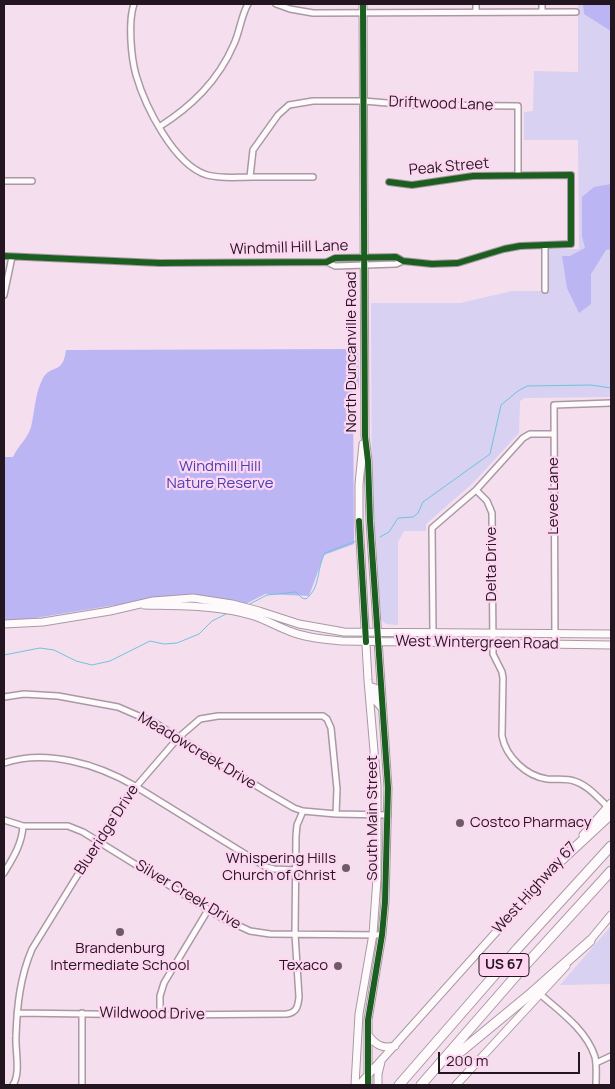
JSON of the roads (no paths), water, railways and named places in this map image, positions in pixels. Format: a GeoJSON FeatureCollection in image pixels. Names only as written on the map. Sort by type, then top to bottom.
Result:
{"type":"FeatureCollection","features":[{"type":"Feature","properties":{"kind":"highway"},"geometry":{"type":"LineString","coordinates":[[555,866],[610,808]]}},
{"type":"Feature","properties":{"kind":"highway","name":"US 67"},"geometry":{"type":"LineString","coordinates":[[399,1085],[518,948],[611,846]]}},
{"type":"Feature","properties":{"kind":"highway","name":"US 67"},"geometry":{"type":"LineString","coordinates":[[422,1085],[521,970],[611,871]]}},
{"type":"Feature","properties":{"kind":"highway"},"geometry":{"type":"LineString","coordinates":[[422,1085],[590,941]]}},
{"type":"Feature","properties":{"kind":"street"},"geometry":{"type":"LineString","coordinates":[[134,4],[130,26],[136,75],[153,116],[166,140],[182,159],[205,174],[221,178],[313,177]]}},
{"type":"Feature","properties":{"kind":"street"},"geometry":{"type":"LineString","coordinates":[[159,127],[178,115],[210,85],[224,65],[235,43],[248,4]]}},
{"type":"Feature","properties":{"kind":"street"},"geometry":{"type":"LineString","coordinates":[[276,4],[290,9],[313,13],[576,12]]}},
{"type":"Feature","properties":{"kind":"street","name":"North Duncanville Road"},"geometry":{"type":"LineString","coordinates":[[363,4],[365,436],[368,461],[370,521]]}},
{"type":"Feature","properties":{"kind":"street"},"geometry":{"type":"LineString","coordinates":[[410,4],[410,12]]}},
{"type":"Feature","properties":{"kind":"street"},"geometry":{"type":"LineString","coordinates":[[476,4],[476,12]]}},
{"type":"Feature","properties":{"kind":"street"},"geometry":{"type":"LineString","coordinates":[[542,4],[542,11]]}},
{"type":"Feature","properties":{"kind":"street","name":"Driftwood Lane"},"geometry":{"type":"LineString","coordinates":[[250,177],[253,150],[278,115],[289,105],[307,101],[364,101],[410,105],[518,106],[518,175]]}},
{"type":"Feature","properties":{"kind":"street","name":"Peak Street"},"geometry":{"type":"LineString","coordinates":[[389,182],[412,185],[473,176],[571,175],[571,244]]}},
{"type":"Feature","properties":{"kind":"street"},"geometry":{"type":"LineString","coordinates":[[4,181],[32,180]]}},
{"type":"Feature","properties":{"kind":"street","name":"Windmill Hill Lane"},"geometry":{"type":"LineString","coordinates":[[4,256],[159,263],[326,262],[335,258],[365,262],[396,257],[403,261],[432,264],[458,263],[504,249],[571,244]]}},
{"type":"Feature","properties":{"kind":"street"},"geometry":{"type":"LineString","coordinates":[[545,245],[545,290]]}},
{"type":"Feature","properties":{"kind":"street"},"geometry":{"type":"LineString","coordinates":[[4,295],[12,257]]}},
{"type":"Feature","properties":{"kind":"street","name":"Levee Lane"},"geometry":{"type":"LineString","coordinates":[[554,644],[555,404],[611,403]]}},
{"type":"Feature","properties":{"kind":"street"},"geometry":{"type":"LineString","coordinates":[[433,632],[432,528],[476,490],[523,438],[530,434],[554,434]]}},
{"type":"Feature","properties":{"kind":"street","name":"North Duncanville Road"},"geometry":{"type":"LineString","coordinates":[[359,521],[360,461],[365,436]]}},
{"type":"Feature","properties":{"kind":"street","name":"Delta Drive"},"geometry":{"type":"LineString","coordinates":[[476,490],[487,501],[492,513],[492,633],[493,654],[503,678],[502,739],[516,762],[523,769],[539,777],[570,780],[582,784],[610,808]]}},
{"type":"Feature","properties":{"kind":"street"},"geometry":{"type":"LineString","coordinates":[[359,521],[370,521]]}},
{"type":"Feature","properties":{"kind":"street","name":"South Main Street"},"geometry":{"type":"LineString","coordinates":[[355,1085],[359,1014],[373,934],[377,879],[377,786],[359,521]]}},
{"type":"Feature","properties":{"kind":"street","name":"South Main Street"},"geometry":{"type":"LineString","coordinates":[[368,1085],[369,1014],[382,935],[388,815],[388,788],[370,521]]}},
{"type":"Feature","properties":{"kind":"street","name":"West Wintergreen Road"},"geometry":{"type":"LineString","coordinates":[[4,624],[43,622],[153,601],[193,598],[227,603],[258,614],[290,632],[342,641],[611,645]]}},
{"type":"Feature","properties":{"kind":"street","name":"West Wintergreen Road"},"geometry":{"type":"LineString","coordinates":[[139,605],[206,607],[258,614],[322,629],[344,632],[611,634]]}},
{"type":"Feature","properties":{"kind":"street"},"geometry":{"type":"LineString","coordinates":[[369,686],[375,688],[376,701],[382,708]]}},
{"type":"Feature","properties":{"kind":"street","name":"Meadowcreek Drive"},"geometry":{"type":"LineString","coordinates":[[4,697],[24,694],[44,695],[71,697],[107,704],[144,717],[278,800],[303,811],[388,815]]}},
{"type":"Feature","properties":{"kind":"street","name":"Blueridge Drive"},"geometry":{"type":"LineString","coordinates":[[13,1085],[16,1074],[17,1013],[23,973],[32,949],[122,803],[135,786],[192,724],[208,717],[323,716],[327,719],[331,728],[337,789],[336,814]]}},
{"type":"Feature","properties":{"kind":"street"},"geometry":{"type":"LineString","coordinates":[[373,738],[384,738]]}},
{"type":"Feature","properties":{"kind":"street"},"geometry":{"type":"LineString","coordinates":[[4,763],[24,758],[63,760],[94,766],[120,777],[266,867],[296,870]]}},
{"type":"Feature","properties":{"kind":"street"},"geometry":{"type":"LineString","coordinates":[[295,934],[296,831],[303,811]]}},
{"type":"Feature","properties":{"kind":"street","name":"Silver Creek Drive"},"geometry":{"type":"LineString","coordinates":[[4,820],[23,826],[68,826],[84,832],[208,910],[250,931],[270,934],[382,935]]}},
{"type":"Feature","properties":{"kind":"street"},"geometry":{"type":"LineString","coordinates":[[4,873],[19,846],[23,834],[23,826]]}},
{"type":"Feature","properties":{"kind":"street","name":"West Highway 67"},"geometry":{"type":"LineString","coordinates":[[359,1085],[396,1046],[555,866]]}},
{"type":"Feature","properties":{"kind":"street"},"geometry":{"type":"LineString","coordinates":[[377,879],[386,879]]}},
{"type":"Feature","properties":{"kind":"street"},"geometry":{"type":"LineString","coordinates":[[160,1015],[160,996],[164,983],[208,910]]}},
{"type":"Feature","properties":{"kind":"street"},"geometry":{"type":"LineString","coordinates":[[456,1085],[541,995],[611,916]]}},
{"type":"Feature","properties":{"kind":"street","name":"Wildwood Drive"},"geometry":{"type":"LineString","coordinates":[[17,1013],[160,1015],[286,1014],[294,1012],[298,1005],[299,981],[295,934]]}},
{"type":"Feature","properties":{"kind":"street"},"geometry":{"type":"LineString","coordinates":[[541,995],[575,1026],[591,1046],[596,1063],[596,1085]]}},
{"type":"Feature","properties":{"kind":"street"},"geometry":{"type":"LineString","coordinates":[[82,1013],[82,1085]]}},
{"type":"Feature","properties":{"kind":"street"},"geometry":{"type":"LineString","coordinates":[[359,1014],[369,1014]]}},
{"type":"Feature","properties":{"kind":"street"},"geometry":{"type":"LineString","coordinates":[[368,1035],[379,1046],[388,1048],[396,1046]]}},
{"type":"Feature","properties":{"kind":"street"},"geometry":{"type":"LineString","coordinates":[[596,1063],[611,1056]]}},
{"type":"Feature","properties":{"kind":"street"},"geometry":{"type":"LineString","coordinates":[[378,1085],[378,1074],[382,1060]]}},
{"type":"Feature","properties":{"kind":"waterway"},"geometry":{"type":"LineString","coordinates":[[380,537],[389,532],[398,518],[413,517],[418,513],[423,502],[490,454],[501,405],[518,391],[527,386],[591,385],[611,388]]}},
{"type":"Feature","properties":{"kind":"waterway"},"geometry":{"type":"LineString","coordinates":[[248,605],[267,595],[296,592],[306,599],[314,589],[325,553],[356,541]]}},
{"type":"Feature","properties":{"kind":"waterway"},"geometry":{"type":"LineString","coordinates":[[4,655],[40,648],[54,650],[76,661],[92,665],[110,661],[150,641],[164,644],[177,643],[199,634],[212,621],[228,613]]}},
{"type":"Feature","properties":{"kind":"place","name":"Costco Pharmacy"},"geometry":{"type":"Point","coordinates":[460,823]}},
{"type":"Feature","properties":{"kind":"place","name":"Whispering Hills Church of Christ"},"geometry":{"type":"Point","coordinates":[346,868]}},
{"type":"Feature","properties":{"kind":"place","name":"Brandenburg Intermediate School"},"geometry":{"type":"Point","coordinates":[120,932]}},
{"type":"Feature","properties":{"kind":"place","name":"Texaco"},"geometry":{"type":"Point","coordinates":[338,966]}},
{"type":"Feature","properties":{"kind":"park label","name":"Windmill Hill Nature Reserve"},"geometry":{"type":"Point","coordinates":[220,476]}}]}
